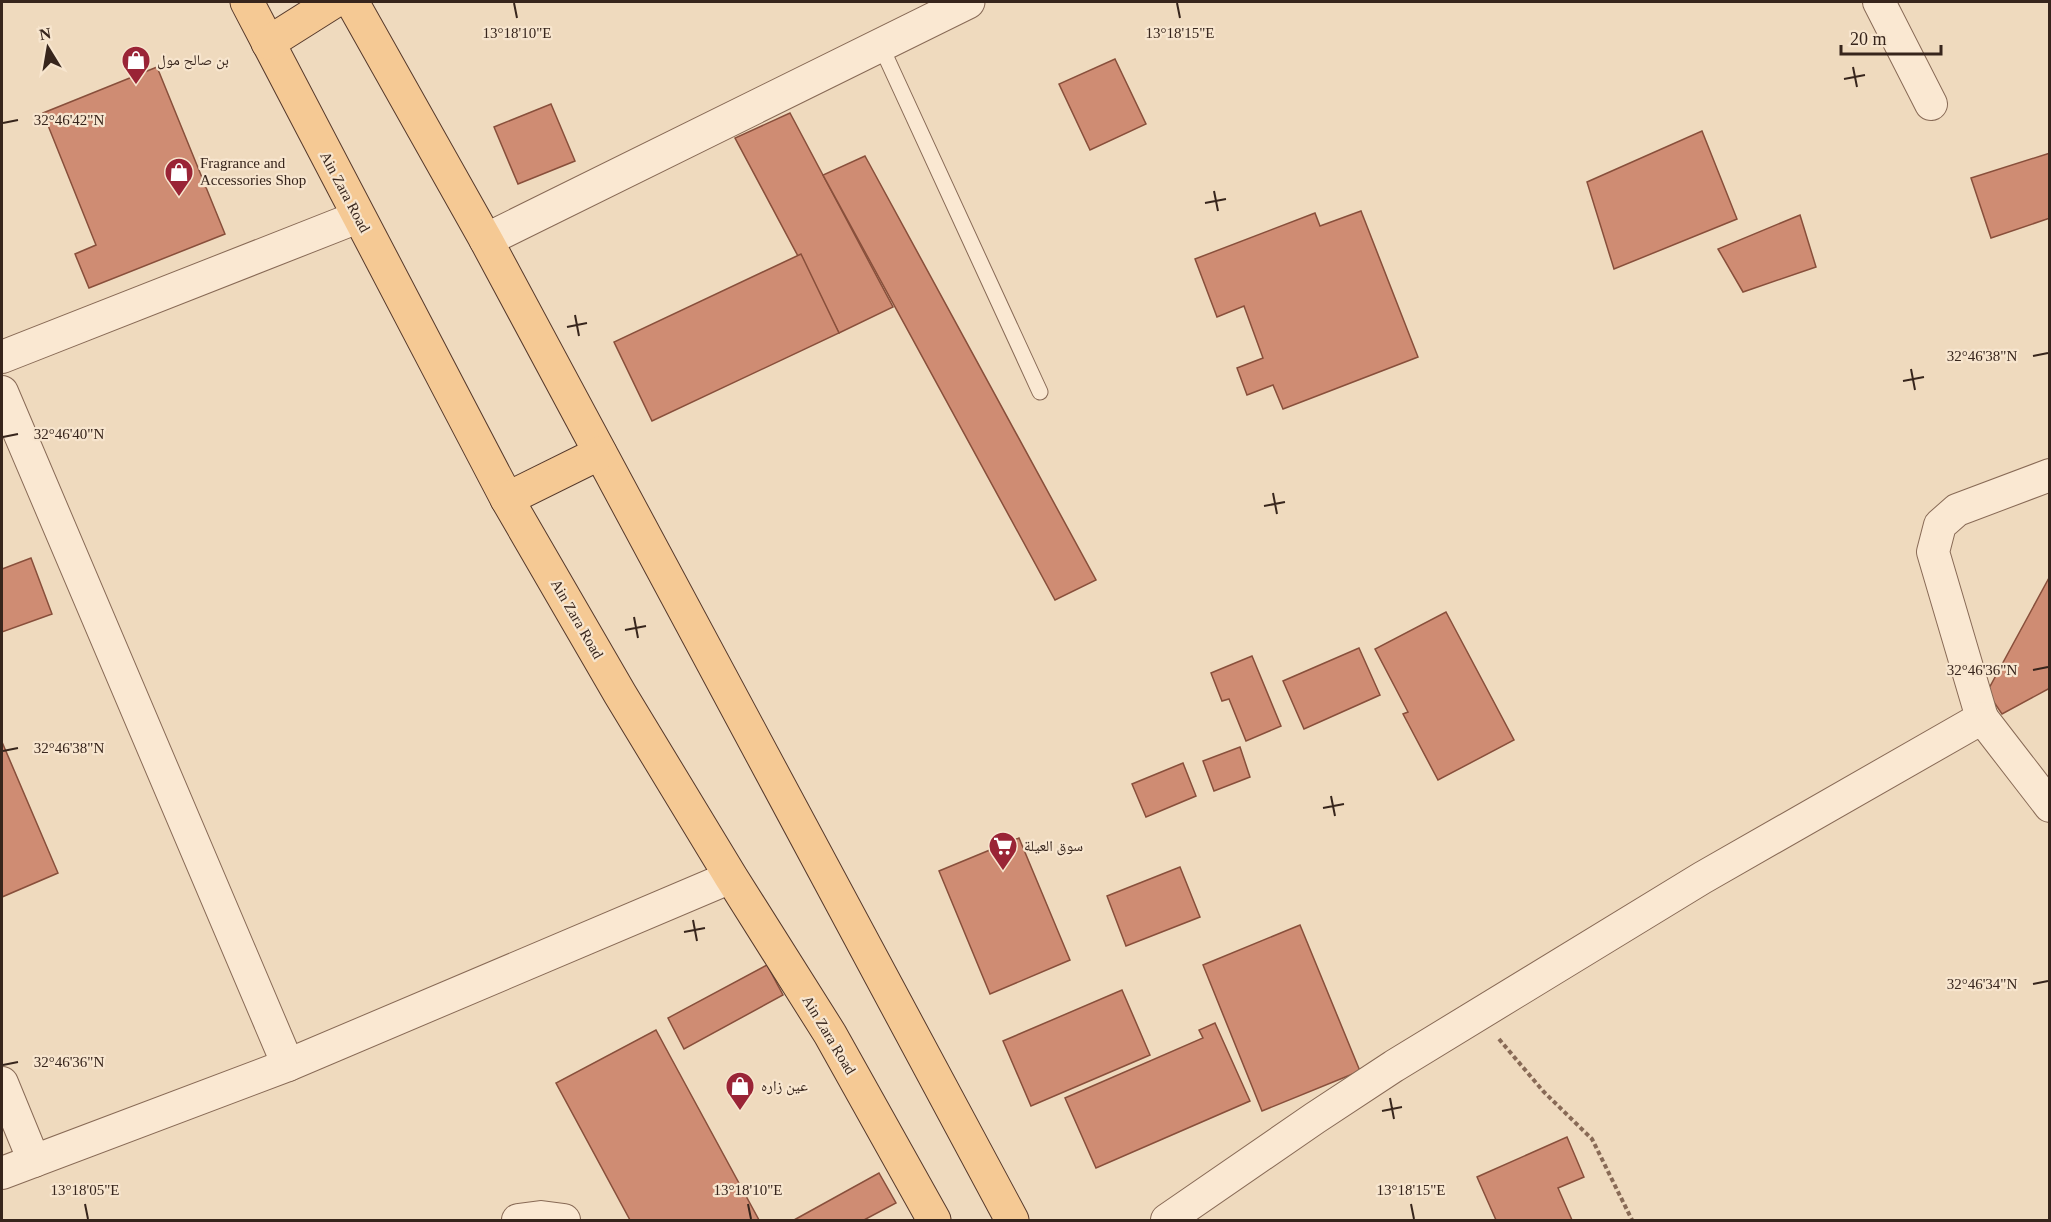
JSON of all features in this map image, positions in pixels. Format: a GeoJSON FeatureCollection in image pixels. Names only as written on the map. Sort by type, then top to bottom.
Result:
{"type":"FeatureCollection","features":[{"type":"Feature","properties":{"kind":"main road","name":"Ain Zara Road"},"geometry":{"type":"LineString","coordinates":[[247,2],[507,499],[620,694],[830,1034],[924,1217]]}},
{"type":"Feature","properties":{"kind":"main road"},"geometry":{"type":"LineString","coordinates":[[268,43],[333,2]]}},
{"type":"Feature","properties":{"kind":"main road"},"geometry":{"type":"LineString","coordinates":[[352,2],[486,240],[1012,1221]]}},
{"type":"Feature","properties":{"kind":"main road"},"geometry":{"type":"LineString","coordinates":[[507,499],[600,453]]}},
{"type":"Feature","properties":{"kind":"street"},"geometry":{"type":"LineString","coordinates":[[486,240],[968,2]]}},
{"type":"Feature","properties":{"kind":"street"},"geometry":{"type":"LineString","coordinates":[[1879,2],[1931,104]]}},
{"type":"Feature","properties":{"kind":"street"},"geometry":{"type":"LineString","coordinates":[[2,357],[358,217]]}},
{"type":"Feature","properties":{"kind":"street"},"geometry":{"type":"LineString","coordinates":[[2,392],[288,1065]]}},
{"type":"Feature","properties":{"kind":"street"},"geometry":{"type":"LineString","coordinates":[[2049,475],[1957,510],[1940,525],[1933,552],[1982,718],[2049,806]]}},
{"type":"Feature","properties":{"kind":"street"},"geometry":{"type":"LineString","coordinates":[[1167,1221],[1315,1118],[1478,1015],[1702,878],[1982,718]]}},
{"type":"Feature","properties":{"kind":"street"},"geometry":{"type":"LineString","coordinates":[[2,1173],[288,1065],[731,877]]}},
{"type":"Feature","properties":{"kind":"street"},"geometry":{"type":"LineString","coordinates":[[2,1083],[34,1161]]}},
{"type":"Feature","properties":{"kind":"street"},"geometry":{"type":"LineString","coordinates":[[518,1221],[541,1216],[564,1221]]}},
{"type":"Feature","properties":{"kind":"lane"},"geometry":{"type":"LineString","coordinates":[[880,44],[1040,392]]}},
{"type":"Feature","properties":{"kind":"path"},"geometry":{"type":"LineString","coordinates":[[1478,1015],[1543,1091],[1592,1139],[1632,1221]]}},
{"type":"Feature","properties":{"kind":"building"},"geometry":{"type":"Polygon","coordinates":[[[1115,59],[1146,124],[1090,150],[1059,84],[1115,59]]]}},
{"type":"Feature","properties":{"kind":"building"},"geometry":{"type":"Polygon","coordinates":[[[157,67],[225,234],[89,288],[75,254],[96,245],[43,113],[157,67]]]}},
{"type":"Feature","properties":{"kind":"building"},"geometry":{"type":"Polygon","coordinates":[[[551,104],[575,161],[518,184],[494,127],[551,104]]]}},
{"type":"Feature","properties":{"kind":"building"},"geometry":{"type":"Polygon","coordinates":[[[790,113],[893,307],[839,333],[735,138],[790,113]]]}},
{"type":"Feature","properties":{"kind":"building"},"geometry":{"type":"Polygon","coordinates":[[[1702,131],[1737,219],[1614,269],[1587,182],[1702,131]]]}},
{"type":"Feature","properties":{"kind":"building"},"geometry":{"type":"Polygon","coordinates":[[[2050,153],[2050,218],[1991,238],[1971,178],[2050,153]]]}},
{"type":"Feature","properties":{"kind":"building"},"geometry":{"type":"Polygon","coordinates":[[[865,156],[1096,580],[1055,600],[823,175],[865,156]]]}},
{"type":"Feature","properties":{"kind":"building"},"geometry":{"type":"Polygon","coordinates":[[[1361,211],[1418,357],[1283,409],[1273,385],[1247,395],[1237,368],[1263,358],[1244,306],[1217,317],[1195,259],[1315,213],[1320,226],[1361,211]]]}},
{"type":"Feature","properties":{"kind":"building"},"geometry":{"type":"Polygon","coordinates":[[[1800,215],[1816,267],[1743,292],[1718,249],[1800,215]]]}},
{"type":"Feature","properties":{"kind":"building"},"geometry":{"type":"Polygon","coordinates":[[[801,254],[839,333],[652,421],[614,342],[801,254]]]}},
{"type":"Feature","properties":{"kind":"building"},"geometry":{"type":"Polygon","coordinates":[[[31,558],[52,614],[2,632],[2,569],[31,558]]]}},
{"type":"Feature","properties":{"kind":"building"},"geometry":{"type":"Polygon","coordinates":[[[2050,576],[2050,688],[2002,714],[1987,692],[2050,576]]]}},
{"type":"Feature","properties":{"kind":"building"},"geometry":{"type":"Polygon","coordinates":[[[1446,612],[1514,740],[1438,780],[1403,714],[1408,712],[1375,649],[1446,612]]]}},
{"type":"Feature","properties":{"kind":"building"},"geometry":{"type":"Polygon","coordinates":[[[1359,648],[1380,695],[1304,729],[1283,681],[1359,648]]]}},
{"type":"Feature","properties":{"kind":"building"},"geometry":{"type":"Polygon","coordinates":[[[1252,656],[1281,726],[1246,741],[1229,699],[1222,701],[1211,673],[1252,656]]]}},
{"type":"Feature","properties":{"kind":"building"},"geometry":{"type":"Polygon","coordinates":[[[2,742],[58,873],[2,897],[2,742]]]}},
{"type":"Feature","properties":{"kind":"building"},"geometry":{"type":"Polygon","coordinates":[[[1240,747],[1250,777],[1214,791],[1203,761],[1240,747]]]}},
{"type":"Feature","properties":{"kind":"building"},"geometry":{"type":"Polygon","coordinates":[[[1183,763],[1196,796],[1146,817],[1132,784],[1183,763]]]}},
{"type":"Feature","properties":{"kind":"building"},"geometry":{"type":"Polygon","coordinates":[[[1019,838],[1070,960],[990,994],[939,871],[1019,838]]]}},
{"type":"Feature","properties":{"kind":"building"},"geometry":{"type":"Polygon","coordinates":[[[1180,867],[1200,917],[1126,946],[1107,896],[1180,867]]]}},
{"type":"Feature","properties":{"kind":"building"},"geometry":{"type":"Polygon","coordinates":[[[1300,925],[1360,1071],[1262,1111],[1203,965],[1300,925]]]}},
{"type":"Feature","properties":{"kind":"building"},"geometry":{"type":"Polygon","coordinates":[[[767,965],[783,995],[684,1049],[668,1018],[767,965]]]}},
{"type":"Feature","properties":{"kind":"building"},"geometry":{"type":"Polygon","coordinates":[[[1122,990],[1150,1055],[1031,1106],[1003,1041],[1122,990]]]}},
{"type":"Feature","properties":{"kind":"building"},"geometry":{"type":"Polygon","coordinates":[[[1215,1023],[1250,1101],[1096,1168],[1065,1098],[1203,1038],[1199,1030],[1215,1023]]]}},
{"type":"Feature","properties":{"kind":"building"},"geometry":{"type":"Polygon","coordinates":[[[656,1030],[759,1220],[630,1220],[556,1083],[656,1030]]]}},
{"type":"Feature","properties":{"kind":"building"},"geometry":{"type":"Polygon","coordinates":[[[1567,1137],[1584,1177],[1558,1188],[1572,1220],[1496,1220],[1477,1177],[1567,1137]]]}},
{"type":"Feature","properties":{"kind":"building"},"geometry":{"type":"Polygon","coordinates":[[[879,1173],[896,1203],[864,1220],[794,1220],[879,1173]]]}},
{"type":"Feature","properties":{"kind":"place","name":"بن صالح مول"},"geometry":{"type":"Point","coordinates":[136,86]}},
{"type":"Feature","properties":{"kind":"place","name":"Fragrance and Accessories Shop"},"geometry":{"type":"Point","coordinates":[179,198]}},
{"type":"Feature","properties":{"kind":"place","name":"سوق العيلة"},"geometry":{"type":"Point","coordinates":[1003,872]}},
{"type":"Feature","properties":{"kind":"place","name":"عين زاره"},"geometry":{"type":"Point","coordinates":[740,1112]}}]}
